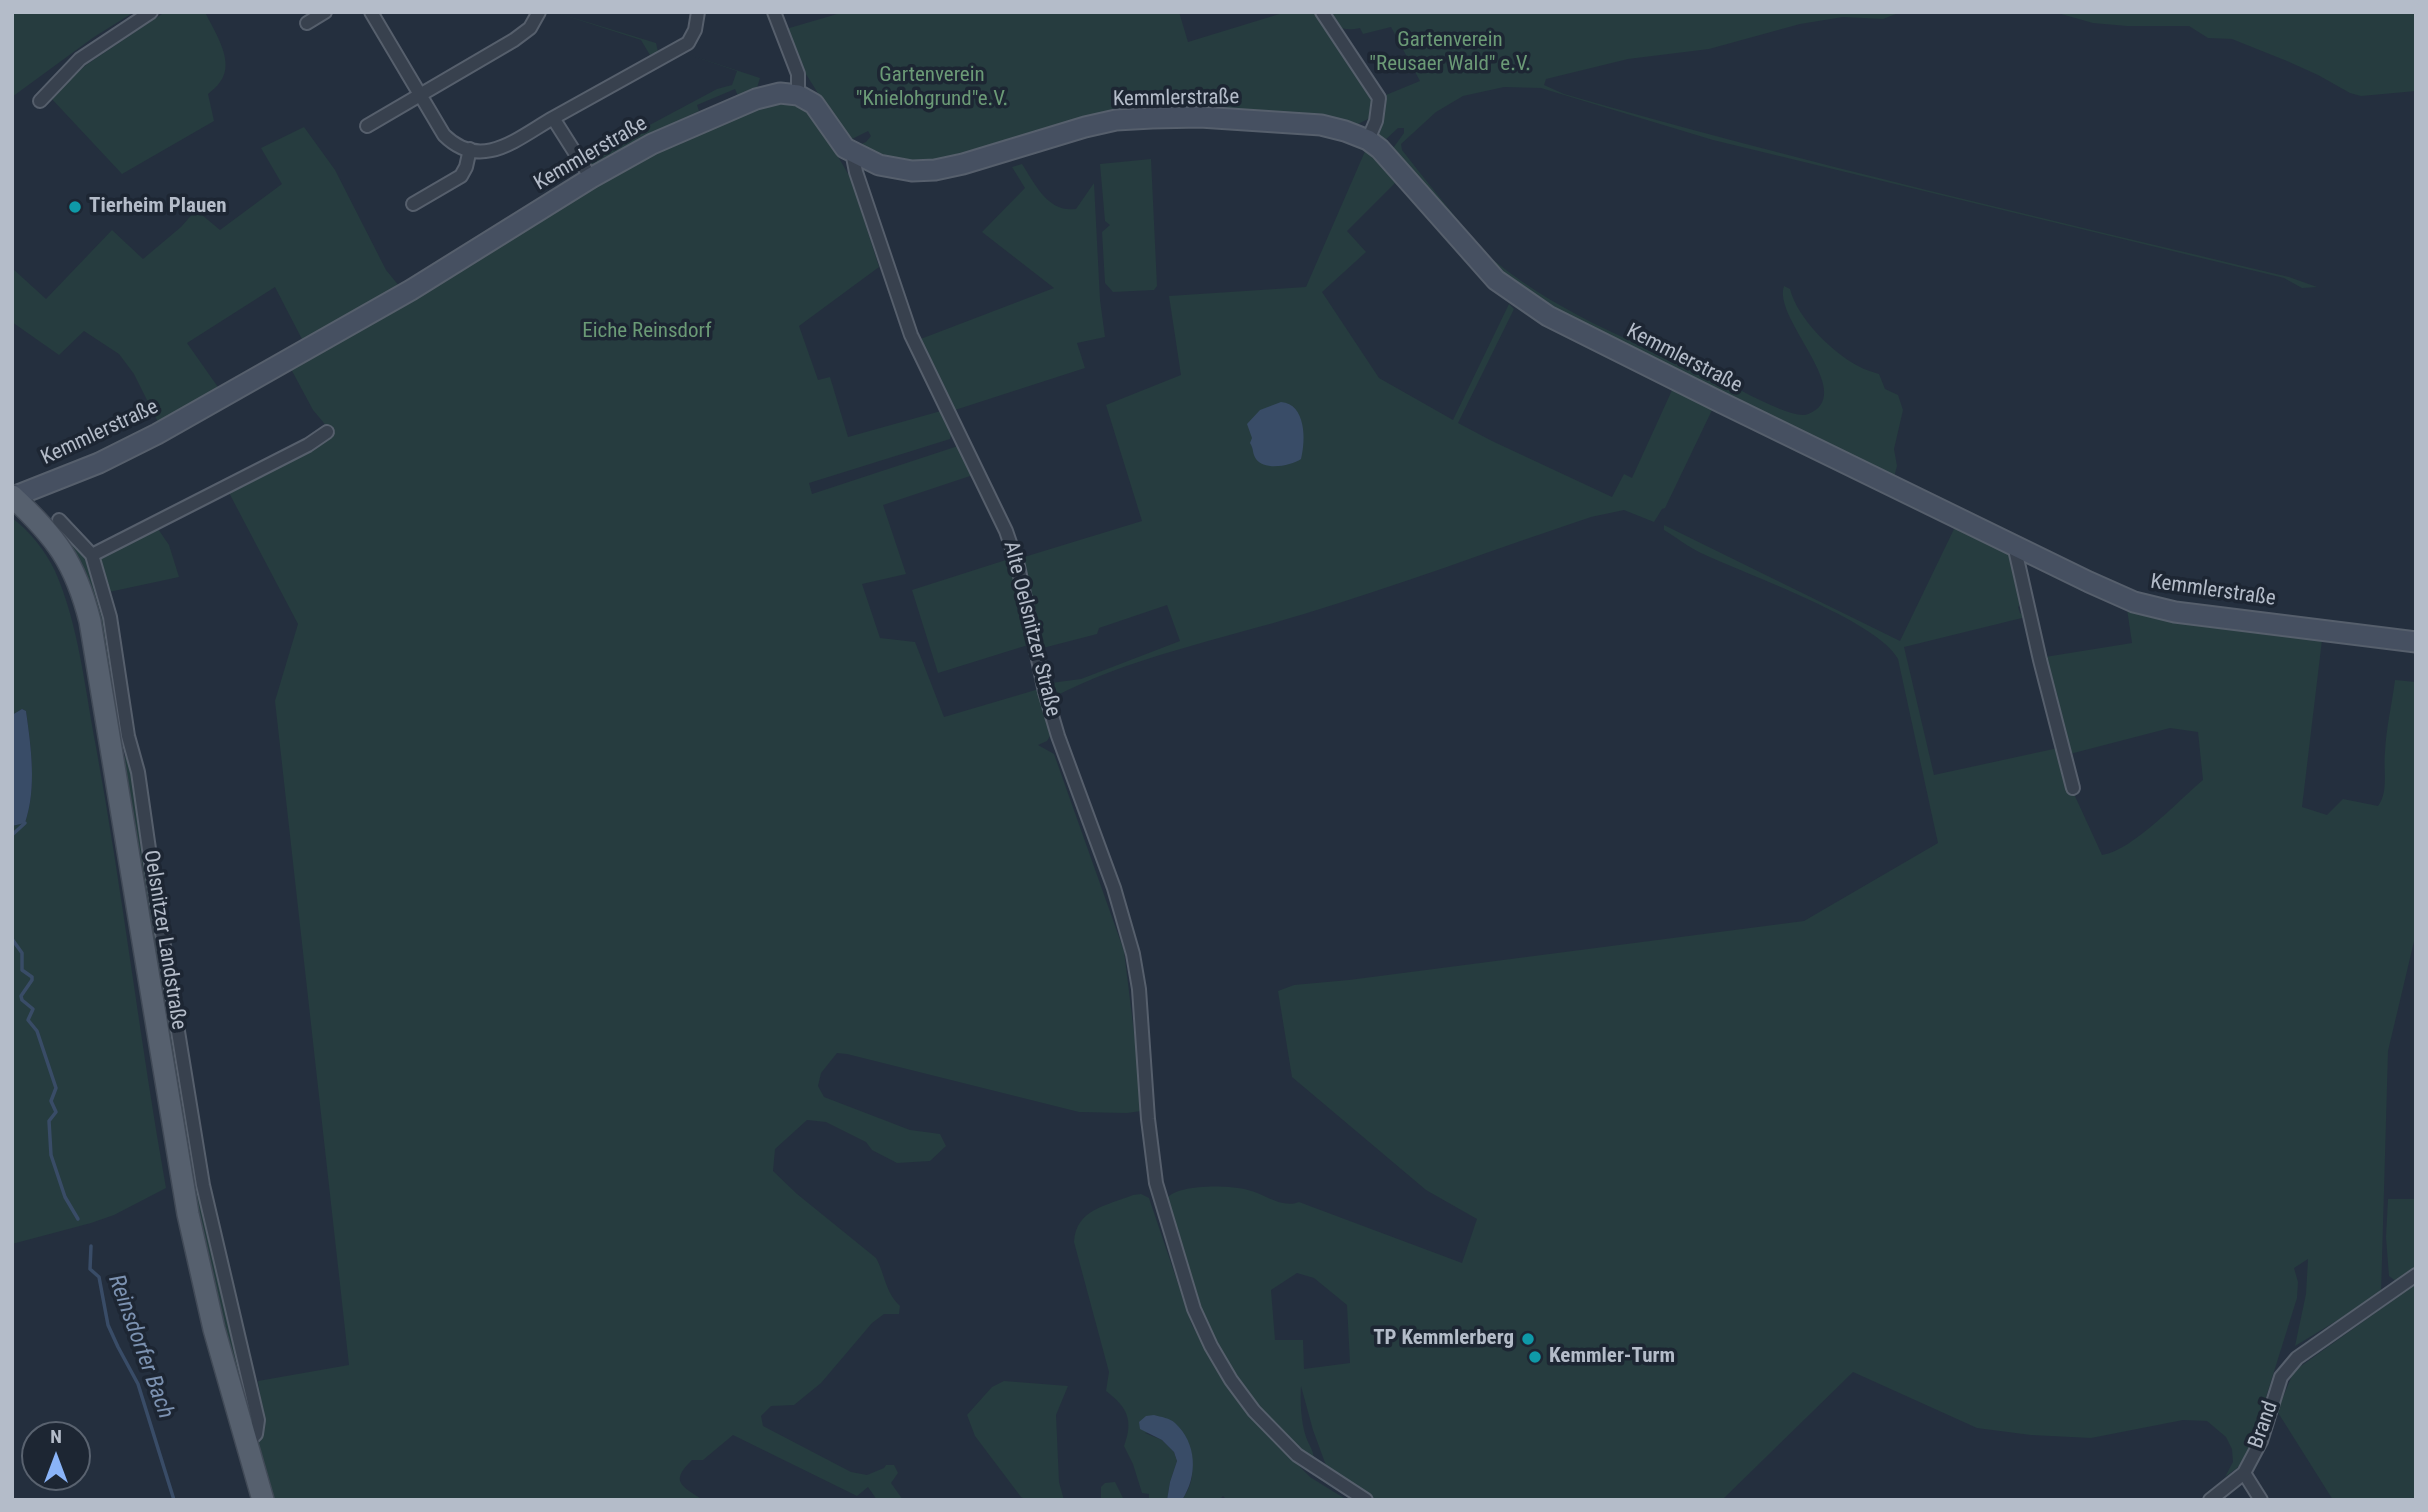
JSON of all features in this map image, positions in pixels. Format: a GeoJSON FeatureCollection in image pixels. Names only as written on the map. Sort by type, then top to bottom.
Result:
{"type":"FeatureCollection","features":[{"type":"Feature","properties":{"kind":"main road","name":"Oelsnitzer Landstraße"},"geometry":{"type":"LineString","coordinates":[[12,497],[47,529],[69,560],[82,590],[120,740],[177,1149],[200,1271],[246,1444],[264,1500]]}},
{"type":"Feature","properties":{"kind":"street"},"geometry":{"type":"LineString","coordinates":[[40,101],[80,59],[151,12]]}},
{"type":"Feature","properties":{"kind":"street"},"geometry":{"type":"LineString","coordinates":[[307,23],[325,12]]}},
{"type":"Feature","properties":{"kind":"street"},"geometry":{"type":"LineString","coordinates":[[371,12],[444,135],[454,145],[470,149],[499,150],[688,43],[695,30],[698,12]]}},
{"type":"Feature","properties":{"kind":"street"},"geometry":{"type":"LineString","coordinates":[[367,126],[514,40],[530,27],[539,12]]}},
{"type":"Feature","properties":{"kind":"street"},"geometry":{"type":"LineString","coordinates":[[774,12],[798,74],[799,95]]}},
{"type":"Feature","properties":{"kind":"street"},"geometry":{"type":"LineString","coordinates":[[1322,12],[1379,98],[1376,121],[1368,140]]}},
{"type":"Feature","properties":{"kind":"street","name":"Kemmlerstraße"},"geometry":{"type":"LineString","coordinates":[[12,497],[99,463],[157,434],[411,290],[591,178],[652,144],[741,104],[780,93],[799,95],[814,104],[845,148],[864,160],[896,169],[935,170],[963,164],[1116,120],[1200,117],[1297,122],[1345,131],[1368,140],[1391,160],[1496,281],[1548,316],[2134,602],[2175,612],[2416,642]]}},
{"type":"Feature","properties":{"kind":"street"},"geometry":{"type":"LineString","coordinates":[[553,118],[591,178]]}},
{"type":"Feature","properties":{"kind":"street"},"geometry":{"type":"LineString","coordinates":[[413,204],[461,176],[470,149]]}},
{"type":"Feature","properties":{"kind":"street","name":"Alte Oelsnitzer Straße"},"geometry":{"type":"LineString","coordinates":[[852,152],[856,172],[911,335],[1006,531],[1018,566],[1054,725],[1103,855],[1133,954],[1143,1023],[1148,1119],[1157,1183],[1194,1309],[1211,1346],[1254,1411],[1297,1455],[1366,1500]]}},
{"type":"Feature","properties":{"kind":"street"},"geometry":{"type":"LineString","coordinates":[[92,555],[308,445],[327,432]]}},
{"type":"Feature","properties":{"kind":"street","name":"Oelsnitzer Landstraße"},"geometry":{"type":"LineString","coordinates":[[59,520],[92,555],[110,617],[120,740],[138,772],[204,1185],[258,1420],[256,1434],[246,1444]]}},
{"type":"Feature","properties":{"kind":"street"},"geometry":{"type":"LineString","coordinates":[[2014,545],[2073,788]]}},
{"type":"Feature","properties":{"kind":"street"},"geometry":{"type":"LineString","coordinates":[[177,1149],[198,1143]]}},
{"type":"Feature","properties":{"kind":"street","name":"Brand"},"geometry":{"type":"LineString","coordinates":[[2210,1500],[2244,1473],[2261,1441],[2281,1377],[2297,1358],[2416,1275]]}},
{"type":"Feature","properties":{"kind":"street","name":"Brand"},"geometry":{"type":"LineString","coordinates":[[2244,1473],[2261,1500]]}},
{"type":"Feature","properties":{"kind":"green space"},"geometry":{"type":"Polygon","coordinates":[[[12,12],[134,12],[94,37],[12,97],[12,12]]]}},
{"type":"Feature","properties":{"kind":"green space"},"geometry":{"type":"Polygon","coordinates":[[[165,12],[205,12],[218,37],[226,65],[220,82],[208,94],[214,121],[122,174],[50,97],[86,65],[165,12]]]}},
{"type":"Feature","properties":{"kind":"green space"},"geometry":{"type":"Polygon","coordinates":[[[554,12],[656,43],[658,52],[650,55],[641,40],[554,12]]]}},
{"type":"Feature","properties":{"kind":"green space","name":"Gartenverein \"Knielohgrund\"e.V."},"geometry":{"type":"Polygon","coordinates":[[[844,12],[1179,12],[1188,42],[1286,12],[1316,12],[1374,103],[1370,118],[1356,125],[1138,112],[914,167],[854,147],[866,142],[871,136],[868,131],[848,141],[804,71],[786,29],[844,12]]]}},
{"type":"Feature","properties":{"kind":"green space","name":"Gartenverein \"Reusaer Wald\" e.V."},"geometry":{"type":"Polygon","coordinates":[[[1325,12],[1901,12],[1883,19],[1843,17],[1800,24],[1709,49],[1628,59],[1546,79],[1544,85],[1564,94],[1744,144],[2289,277],[2317,287],[2302,288],[2284,278],[1713,140],[1541,88],[1504,87],[1463,96],[1436,112],[1401,144],[1402,150],[1481,249],[1535,290],[1628,339],[1775,407],[1805,415],[1819,407],[1824,396],[1823,381],[1788,314],[1783,299],[1784,286],[1790,289],[1808,323],[1827,344],[1858,366],[1879,374],[1885,389],[1898,395],[1903,410],[1894,449],[1897,466],[1894,477],[1576,324],[1497,275],[1391,151],[1404,133],[1404,128],[1398,128],[1384,141],[1379,136],[1381,97],[1420,81],[1391,27],[1363,34],[1360,28],[1340,27],[1325,12]]]}},
{"type":"Feature","properties":{"kind":"green space"},"geometry":{"type":"Polygon","coordinates":[[[2054,12],[2413,12],[2416,20],[2416,91],[2361,96],[2287,61],[2232,39],[2208,38],[2189,26],[2093,23],[2054,12]]]}},
{"type":"Feature","properties":{"kind":"green space"},"geometry":{"type":"Polygon","coordinates":[[[684,53],[760,78],[756,91],[738,96],[735,89],[697,105],[699,111],[639,139],[593,166],[586,159],[717,89],[732,85],[737,71],[684,53]]]}},
{"type":"Feature","properties":{"kind":"green space","name":"Eiche Reinsdorf"},"geometry":{"type":"Polygon","coordinates":[[[778,100],[802,105],[814,116],[825,134],[851,179],[879,267],[799,326],[818,380],[830,377],[848,437],[941,411],[952,431],[950,439],[809,483],[812,494],[958,446],[973,475],[883,505],[906,574],[862,584],[880,638],[915,642],[944,717],[1039,689],[1052,733],[1047,741],[1038,745],[1054,754],[1124,951],[1141,1111],[1079,1112],[847,1054],[837,1053],[821,1073],[818,1086],[824,1097],[910,1130],[940,1134],[946,1146],[930,1161],[897,1163],[872,1150],[866,1142],[826,1122],[807,1120],[775,1149],[773,1171],[876,1258],[888,1289],[900,1306],[899,1314],[884,1314],[872,1323],[821,1383],[794,1405],[771,1406],[761,1416],[763,1426],[851,1472],[867,1475],[886,1465],[894,1465],[898,1473],[891,1483],[903,1500],[877,1500],[868,1487],[857,1496],[733,1435],[703,1460],[692,1460],[681,1474],[684,1487],[703,1500],[273,1500],[256,1443],[264,1420],[258,1381],[349,1365],[275,701],[298,624],[227,489],[334,435],[313,410],[291,369],[649,152],[778,100]]]}},
{"type":"Feature","properties":{"kind":"green space"},"geometry":{"type":"Polygon","coordinates":[[[304,127],[335,170],[386,270],[400,287],[304,343],[275,287],[187,343],[220,390],[159,424],[134,374],[119,354],[84,331],[59,355],[12,322],[12,268],[46,299],[112,230],[143,259],[181,227],[196,210],[220,230],[282,184],[261,148],[304,127]]]}},
{"type":"Feature","properties":{"kind":"green space"},"geometry":{"type":"Polygon","coordinates":[[[1366,149],[1398,180],[1347,231],[1366,252],[1322,292],[1379,378],[1453,420],[1509,304],[1514,309],[1458,423],[1612,497],[1624,474],[1632,478],[1673,388],[1713,408],[1665,508],[1654,522],[1624,510],[1591,517],[1340,603],[1143,660],[1052,698],[1057,692],[1051,683],[1081,679],[1180,641],[1167,605],[1099,628],[1097,634],[1039,649],[1021,558],[1142,521],[1106,405],[1181,375],[1169,296],[1306,287],[1366,149]]]}},
{"type":"Feature","properties":{"kind":"green space"},"geometry":{"type":"Polygon","coordinates":[[[1151,159],[1157,286],[1154,290],[1113,292],[1105,283],[1102,232],[1110,225],[1105,221],[1100,164],[1151,159]]]}},
{"type":"Feature","properties":{"kind":"green space"},"geometry":{"type":"Polygon","coordinates":[[[1022,164],[1043,196],[1066,209],[1076,209],[1094,183],[1100,300],[1105,337],[1077,343],[1085,368],[955,410],[918,340],[1054,288],[982,232],[1025,188],[1012,167],[1022,164]]]}},
{"type":"Feature","properties":{"kind":"green space"},"geometry":{"type":"Polygon","coordinates":[[[12,518],[31,535],[55,571],[76,635],[106,802],[166,1188],[114,1215],[12,1244],[12,826],[25,823],[32,782],[26,711],[22,709],[12,715],[12,518]]]}},
{"type":"Feature","properties":{"kind":"green space"},"geometry":{"type":"Polygon","coordinates":[[[1664,525],[1900,641],[1955,527],[2011,554],[2023,601],[2018,607],[2020,613],[2026,617],[1904,647],[1934,775],[2058,748],[2070,791],[2074,794],[2102,855],[2141,835],[2203,780],[2198,732],[2170,728],[2066,755],[2056,709],[2059,705],[2057,693],[2053,689],[2045,657],[2132,643],[2127,609],[2151,617],[2315,635],[2322,640],[2302,807],[2327,815],[2343,799],[2378,806],[2385,788],[2386,743],[2395,680],[2416,682],[2416,933],[2388,1051],[2381,1294],[2295,1346],[2306,1294],[2308,1259],[2294,1268],[2298,1282],[2297,1298],[2252,1442],[2241,1465],[2225,1477],[2233,1462],[2232,1449],[2226,1437],[2207,1421],[2183,1420],[2091,1438],[2031,1435],[1977,1428],[1853,1372],[1722,1500],[1377,1500],[1349,1480],[1328,1471],[1301,1386],[1303,1425],[1313,1453],[1313,1463],[1266,1422],[1228,1368],[1199,1312],[1165,1201],[1170,1195],[1203,1187],[1248,1190],[1286,1204],[1299,1202],[1462,1263],[1477,1219],[1426,1190],[1292,1077],[1278,991],[1294,985],[1804,921],[1938,843],[1898,659],[1885,644],[1838,614],[1701,553],[1664,530],[1664,525]],[[1297,1273],[1271,1290],[1275,1340],[1303,1340],[1304,1369],[1350,1363],[1347,1305],[1314,1278],[1297,1273]]]}},
{"type":"Feature","properties":{"kind":"green space"},"geometry":{"type":"Polygon","coordinates":[[[156,526],[169,545],[179,577],[109,592],[100,560],[105,552],[156,526]]]}},
{"type":"Feature","properties":{"kind":"green space"},"geometry":{"type":"Polygon","coordinates":[[[59,527],[90,559],[106,610],[122,729],[119,731],[94,599],[75,552],[59,527]]]}},
{"type":"Feature","properties":{"kind":"green space"},"geometry":{"type":"Polygon","coordinates":[[[1009,559],[1028,645],[938,673],[912,590],[1009,559]]]}},
{"type":"Feature","properties":{"kind":"green space"},"geometry":{"type":"Polygon","coordinates":[[[119,754],[128,758],[134,771],[193,1137],[184,1140],[119,754]]]}},
{"type":"Feature","properties":{"kind":"green space"},"geometry":{"type":"Polygon","coordinates":[[[189,1154],[193,1159],[194,1180],[201,1194],[209,1230],[208,1237],[244,1374],[253,1425],[250,1428],[207,1272],[189,1154]]]}},
{"type":"Feature","properties":{"kind":"green space"},"geometry":{"type":"Polygon","coordinates":[[[1141,1194],[1149,1198],[1192,1325],[1224,1382],[1249,1416],[1310,1477],[1347,1500],[1227,1500],[1223,1496],[1219,1500],[1182,1500],[1191,1482],[1192,1465],[1181,1430],[1145,1433],[1162,1440],[1174,1452],[1177,1461],[1167,1500],[1149,1500],[1149,1494],[1142,1493],[1124,1446],[1128,1429],[1127,1415],[1106,1391],[1109,1372],[1074,1242],[1080,1222],[1094,1210],[1141,1194]]]}},
{"type":"Feature","properties":{"kind":"green space"},"geometry":{"type":"Polygon","coordinates":[[[2388,1199],[2416,1199],[2416,1268],[2397,1282],[2389,1276],[2386,1237],[2388,1199]]]}},
{"type":"Feature","properties":{"kind":"green space"},"geometry":{"type":"Polygon","coordinates":[[[2416,1284],[2416,1500],[2333,1500],[2277,1411],[2294,1371],[2416,1284]]]}},
{"type":"Feature","properties":{"kind":"green space"},"geometry":{"type":"Polygon","coordinates":[[[1004,1381],[1068,1386],[1056,1415],[1059,1482],[1064,1500],[1027,1500],[1021,1497],[975,1436],[967,1415],[992,1387],[1004,1381]]]}},
{"type":"Feature","properties":{"kind":"green space"},"geometry":{"type":"Polygon","coordinates":[[[1115,1482],[1124,1500],[1101,1500],[1101,1487],[1105,1483],[1115,1482]]]}},
{"type":"Feature","properties":{"kind":"water"},"geometry":{"type":"Polygon","coordinates":[[[1281,402],[1289,404],[1300,416],[1304,442],[1301,459],[1291,464],[1265,465],[1255,457],[1247,424],[1260,410],[1281,402]]]}},
{"type":"Feature","properties":{"kind":"water"},"geometry":{"type":"Polygon","coordinates":[[[22,709],[26,711],[30,739],[31,796],[25,823],[12,826],[12,715],[22,709]]]}},
{"type":"Feature","properties":{"kind":"water"},"geometry":{"type":"Polygon","coordinates":[[[1154,1415],[1175,1423],[1188,1440],[1193,1470],[1182,1500],[1167,1500],[1177,1461],[1174,1452],[1162,1440],[1140,1429],[1139,1422],[1146,1416],[1154,1415]]]}},
{"type":"Feature","properties":{"kind":"waterway","name":"Reinsdorfer Bach"},"geometry":{"type":"LineString","coordinates":[[12,835],[25,823]]}},
{"type":"Feature","properties":{"kind":"waterway","name":"Reinsdorfer Bach"},"geometry":{"type":"LineString","coordinates":[[12,939],[22,953],[22,970],[32,977],[21,996],[33,1009],[28,1020],[37,1031],[56,1088],[51,1101],[56,1112],[49,1121],[51,1155],[65,1197],[78,1219]]}},
{"type":"Feature","properties":{"kind":"waterway","name":"Reinsdorfer Bach"},"geometry":{"type":"LineString","coordinates":[[91,1246],[90,1269],[99,1277],[108,1325],[138,1384],[174,1500]]}},
{"type":"Feature","properties":{"kind":"place","name":"Tierheim Plauen"},"geometry":{"type":"Point","coordinates":[75,207]}},
{"type":"Feature","properties":{"kind":"place","name":"TP Kemmlerberg"},"geometry":{"type":"Point","coordinates":[1528,1339]}},
{"type":"Feature","properties":{"kind":"place","name":"Kemmler-Turm"},"geometry":{"type":"Point","coordinates":[1535,1357]}}]}
